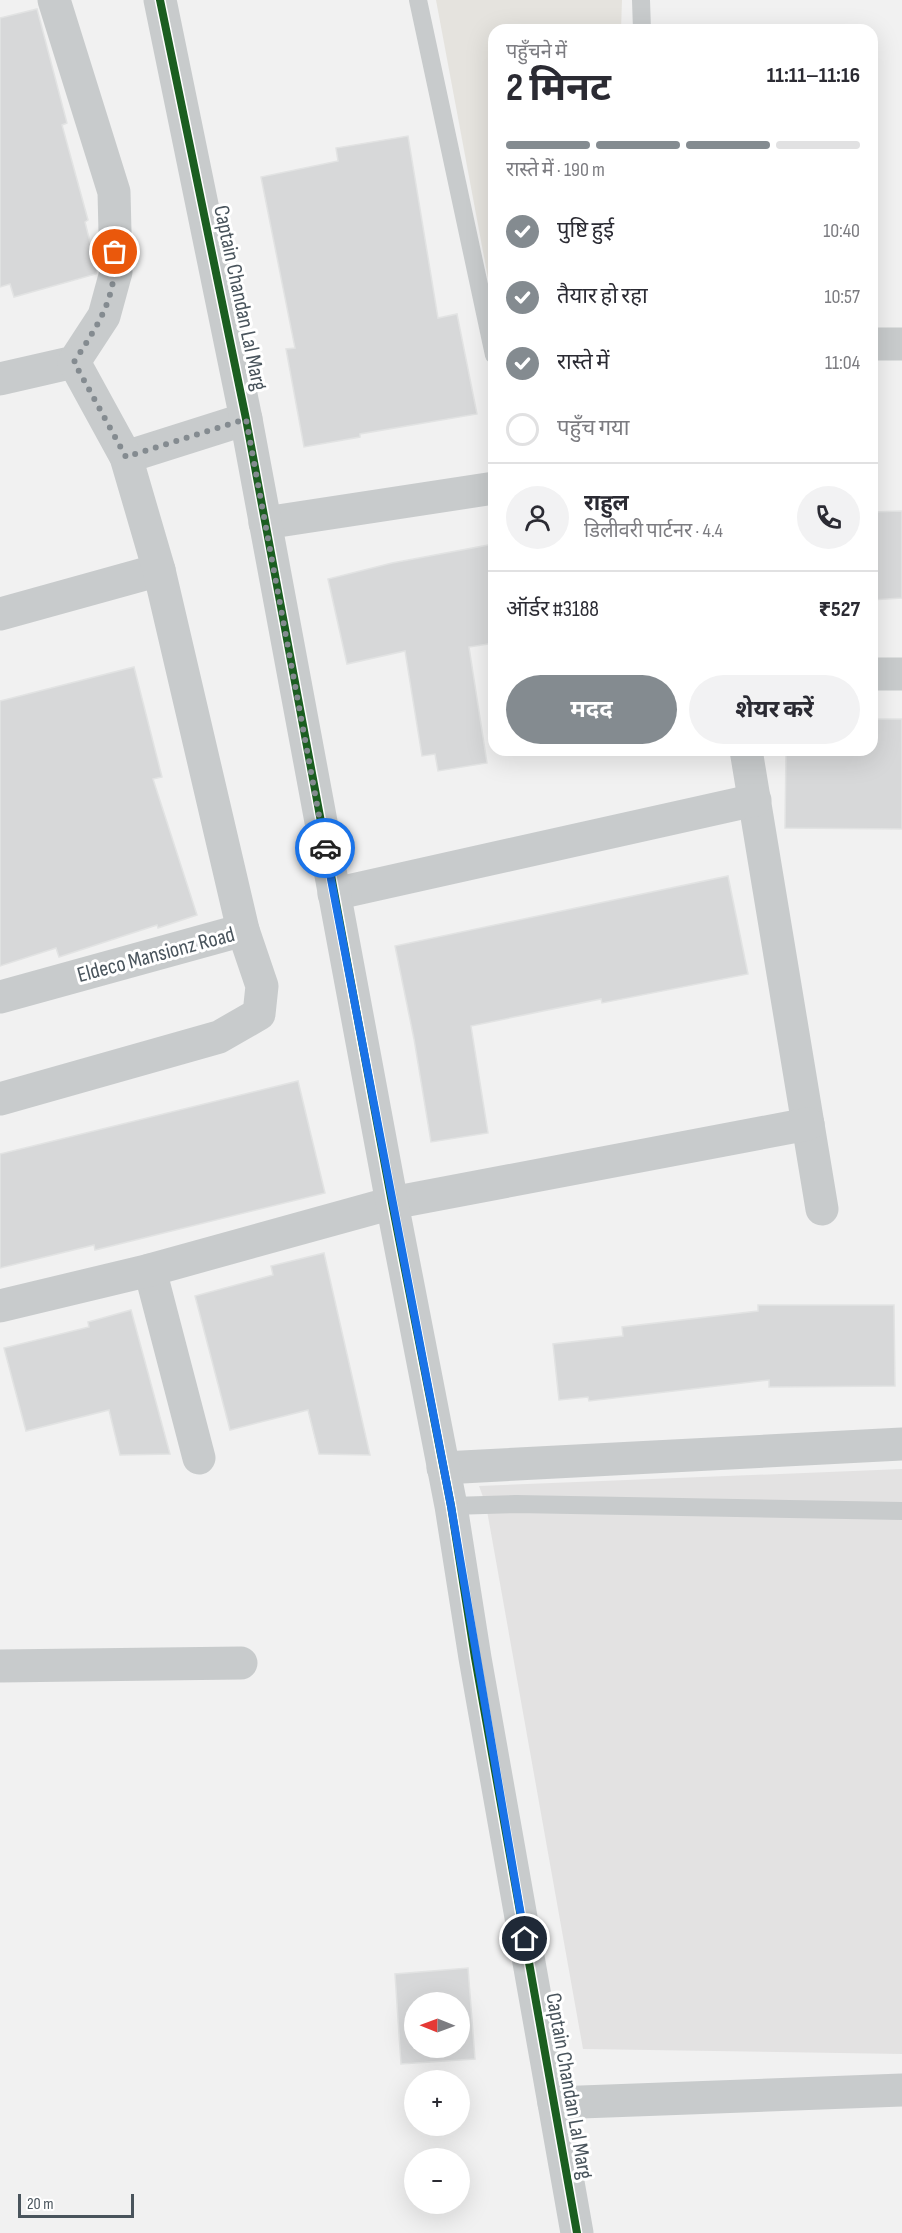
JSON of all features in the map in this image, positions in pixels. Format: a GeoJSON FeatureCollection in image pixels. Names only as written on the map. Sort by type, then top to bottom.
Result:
{"type":"FeatureCollection","features":[{"type":"Feature","properties":{"kind":"street"},"geometry":{"type":"LineString","coordinates":[[0,380],[74,362],[104,316],[116,272],[114,192],[54,0]]}},
{"type":"Feature","properties":{"kind":"street","name":"Captain Chandan Lal Marg"},"geometry":{"type":"LineString","coordinates":[[160,0],[246,419],[392,1203],[451,1506],[475,1658],[577,2233]]}},
{"type":"Feature","properties":{"kind":"street"},"geometry":{"type":"LineString","coordinates":[[878,344],[902,344]]}},
{"type":"Feature","properties":{"kind":"street"},"geometry":{"type":"LineString","coordinates":[[74,362],[126,457],[159,570],[243,930]]}},
{"type":"Feature","properties":{"kind":"street"},"geometry":{"type":"LineString","coordinates":[[126,457],[246,419]]}},
{"type":"Feature","properties":{"kind":"street"},"geometry":{"type":"LineString","coordinates":[[265,524],[488,489]]}},
{"type":"Feature","properties":{"kind":"street"},"geometry":{"type":"LineString","coordinates":[[0,614],[159,570]]}},
{"type":"Feature","properties":{"kind":"street"},"geometry":{"type":"LineString","coordinates":[[878,674],[902,674]]}},
{"type":"Feature","properties":{"kind":"street"},"geometry":{"type":"LineString","coordinates":[[747,756],[822,1209]]}},
{"type":"Feature","properties":{"kind":"street"},"geometry":{"type":"LineString","coordinates":[[334,894],[755,800]]}},
{"type":"Feature","properties":{"kind":"street","name":"Eldeco Mansionz Road"},"geometry":{"type":"LineString","coordinates":[[0,997],[243,930],[262,986],[259,1014],[219,1037],[0,1099]]}},
{"type":"Feature","properties":{"kind":"street"},"geometry":{"type":"LineString","coordinates":[[0,1306],[150,1270],[392,1203],[808,1124]]}},
{"type":"Feature","properties":{"kind":"street"},"geometry":{"type":"LineString","coordinates":[[150,1270],[199,1458]]}},
{"type":"Feature","properties":{"kind":"street"},"geometry":{"type":"LineString","coordinates":[[443,1468],[902,1444]]}},
{"type":"Feature","properties":{"kind":"street"},"geometry":{"type":"LineString","coordinates":[[0,1666],[241,1663]]}},
{"type":"Feature","properties":{"kind":"street"},"geometry":{"type":"LineString","coordinates":[[554,2103],[902,2090]]}},
{"type":"Feature","properties":{"kind":"lane"},"geometry":{"type":"LineString","coordinates":[[418,0],[488,327]]}},
{"type":"Feature","properties":{"kind":"lane"},"geometry":{"type":"LineString","coordinates":[[641,0],[642,24]]}},
{"type":"Feature","properties":{"kind":"lane"},"geometry":{"type":"LineString","coordinates":[[451,1506],[516,1504],[902,1511]]}},
{"type":"Feature","properties":{"kind":"shaded area"},"geometry":{"type":"Polygon","coordinates":[[[436,0],[622,0],[621,24],[488,24],[488,278],[436,0]]]}},
{"type":"Feature","properties":{"kind":"shaded area"},"geometry":{"type":"Polygon","coordinates":[[[902,1469],[902,2054],[583,2049],[486,1505],[479,1486],[902,1469]]]}},
{"type":"Feature","properties":{"kind":"building"},"geometry":{"type":"Polygon","coordinates":[[[37,9],[67,123],[62,125],[88,220],[85,222],[97,270],[96,274],[14,297],[10,284],[0,287],[0,18],[37,9]]]}},
{"type":"Feature","properties":{"kind":"building"},"geometry":{"type":"Polygon","coordinates":[[[408,136],[438,318],[457,314],[477,414],[360,434],[360,437],[304,447],[286,349],[295,348],[261,177],[338,161],[336,148],[408,136]]]}},
{"type":"Feature","properties":{"kind":"building"},"geometry":{"type":"Polygon","coordinates":[[[902,511],[902,598],[878,600],[878,512],[902,511]]]}},
{"type":"Feature","properties":{"kind":"building"},"geometry":{"type":"Polygon","coordinates":[[[488,545],[488,644],[469,647],[487,763],[438,771],[435,754],[422,756],[405,651],[347,664],[328,579],[392,563],[488,545]]]}},
{"type":"Feature","properties":{"kind":"building"},"geometry":{"type":"Polygon","coordinates":[[[134,667],[162,777],[153,779],[197,915],[158,928],[157,925],[59,957],[56,948],[0,966],[0,701],[134,667]]]}},
{"type":"Feature","properties":{"kind":"building"},"geometry":{"type":"Polygon","coordinates":[[[878,719],[902,719],[902,829],[785,828],[786,756],[878,756],[878,719]]]}},
{"type":"Feature","properties":{"kind":"building"},"geometry":{"type":"Polygon","coordinates":[[[728,876],[748,974],[602,1003],[601,999],[471,1026],[488,1133],[431,1142],[414,1039],[395,946],[728,876]]]}},
{"type":"Feature","properties":{"kind":"building"},"geometry":{"type":"Polygon","coordinates":[[[298,1081],[325,1193],[95,1250],[94,1245],[0,1268],[0,1154],[298,1081]]]}},
{"type":"Feature","properties":{"kind":"building"},"geometry":{"type":"Polygon","coordinates":[[[324,1253],[370,1455],[319,1454],[308,1410],[230,1430],[195,1296],[273,1275],[271,1266],[324,1253]]]}},
{"type":"Feature","properties":{"kind":"building"},"geometry":{"type":"Polygon","coordinates":[[[758,1305],[894,1305],[895,1386],[769,1387],[769,1380],[589,1401],[588,1397],[559,1400],[553,1344],[623,1336],[622,1327],[758,1311],[758,1305]]]}},
{"type":"Feature","properties":{"kind":"building"},"geometry":{"type":"Polygon","coordinates":[[[131,1310],[170,1454],[120,1455],[109,1410],[26,1431],[4,1348],[89,1327],[88,1322],[131,1310]]]}},
{"type":"Feature","properties":{"kind":"building"},"geometry":{"type":"Polygon","coordinates":[[[468,1968],[470,1992],[404,1992],[404,2058],[470,2058],[470,1994],[475,2059],[401,2064],[395,1974],[468,1968]]]}},
{"type":"Feature","properties":{"kind":"cycle path"},"geometry":{"type":"LineString","coordinates":[[160,0],[246,419],[392,1203],[451,1506],[475,1658],[577,2233]]}},
{"type":"Feature","properties":{"kind":"way so far"},"geometry":{"type":"LineString","coordinates":[[115,252],[116,272],[104,316],[74,362],[126,457],[246,419],[325,848]]}},
{"type":"Feature","properties":{"kind":"route"},"geometry":{"type":"LineString","coordinates":[[325,848],[451,1506],[475,1658],[525,1939]]}}]}
